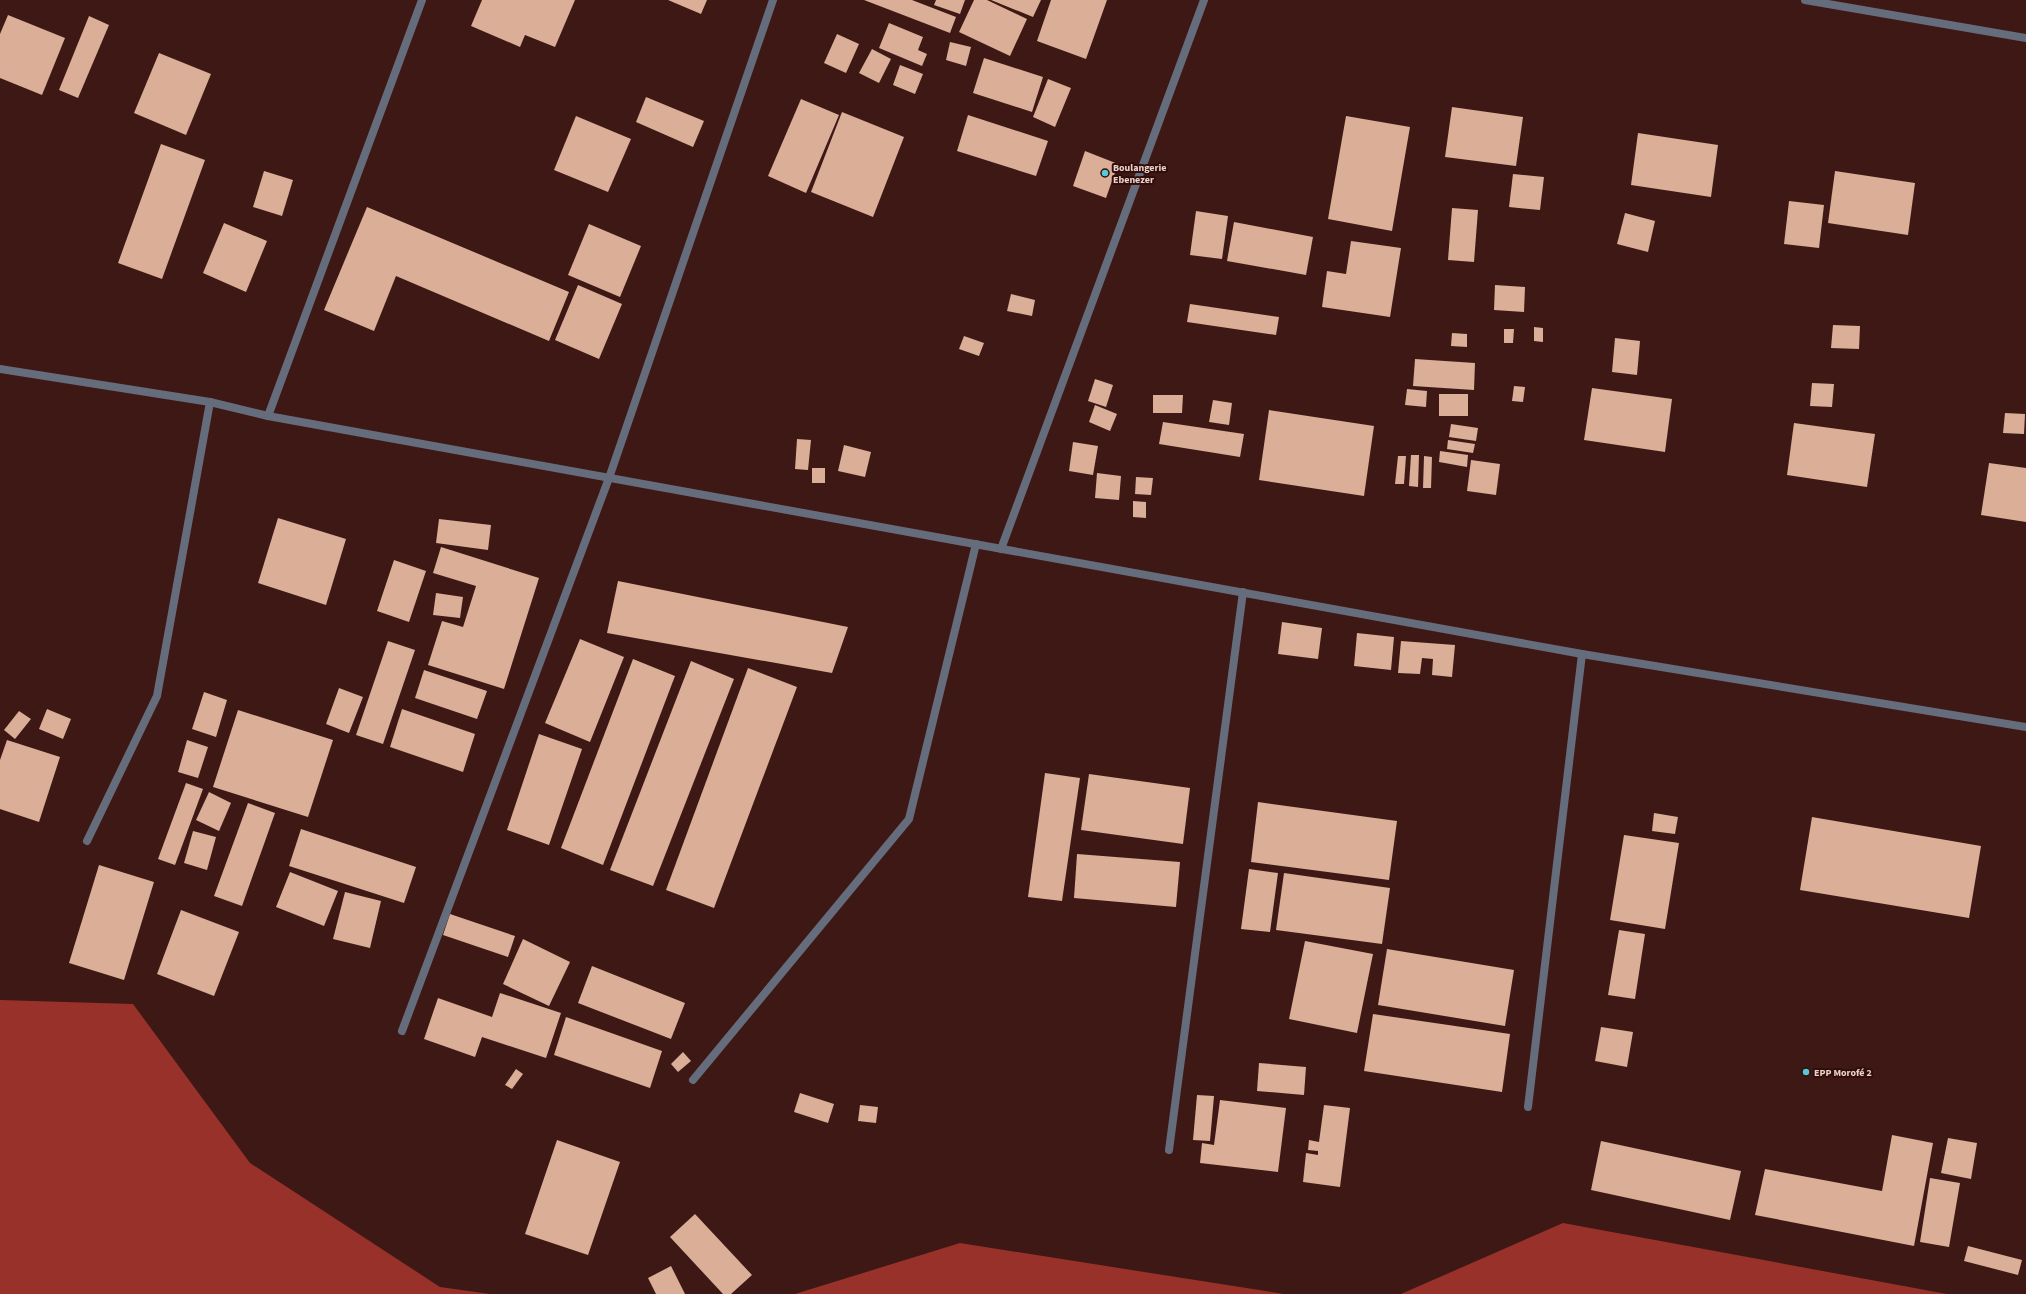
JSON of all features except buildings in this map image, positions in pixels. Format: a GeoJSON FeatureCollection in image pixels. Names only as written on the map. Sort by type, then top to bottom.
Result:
{"type":"FeatureCollection","features":[{"type":"Feature","properties":{"kind":"street"},"geometry":{"type":"LineString","coordinates":[[268,416],[422,0]]}},
{"type":"Feature","properties":{"kind":"street"},"geometry":{"type":"LineString","coordinates":[[402,1031],[609,478],[773,0]]}},
{"type":"Feature","properties":{"kind":"street"},"geometry":{"type":"LineString","coordinates":[[1001,549],[1204,0]]}},
{"type":"Feature","properties":{"kind":"street"},"geometry":{"type":"LineString","coordinates":[[1805,0],[2026,38]]}},
{"type":"Feature","properties":{"kind":"street"},"geometry":{"type":"LineString","coordinates":[[0,369],[210,402],[268,416],[1582,654],[2026,728]]}},
{"type":"Feature","properties":{"kind":"street"},"geometry":{"type":"LineString","coordinates":[[87,841],[157,696],[210,402]]}},
{"type":"Feature","properties":{"kind":"street"},"geometry":{"type":"LineString","coordinates":[[693,1080],[909,819],[976,544]]}},
{"type":"Feature","properties":{"kind":"street"},"geometry":{"type":"LineString","coordinates":[[1169,1150],[1244,592]]}},
{"type":"Feature","properties":{"kind":"street"},"geometry":{"type":"LineString","coordinates":[[1528,1107],[1582,654]]}},
{"type":"Feature","properties":{"kind":"shaded area"},"geometry":{"type":"Polygon","coordinates":[[[0,1000],[133,1004],[250,1163],[440,1287],[490,1294],[0,1294],[0,1000]]]}},
{"type":"Feature","properties":{"kind":"shaded area"},"geometry":{"type":"Polygon","coordinates":[[[1563,1223],[1947,1294],[1401,1294],[1563,1223]]]}},
{"type":"Feature","properties":{"kind":"shaded area"},"geometry":{"type":"Polygon","coordinates":[[[960,1243],[1284,1294],[795,1294],[960,1243]]]}},
{"type":"Feature","properties":{"kind":"place","name":"Boulangerie Ebenezer"},"geometry":{"type":"Point","coordinates":[1105,173]}},
{"type":"Feature","properties":{"kind":"place","name":"EPP Morofé 2"},"geometry":{"type":"Point","coordinates":[1806,1072]}}]}
